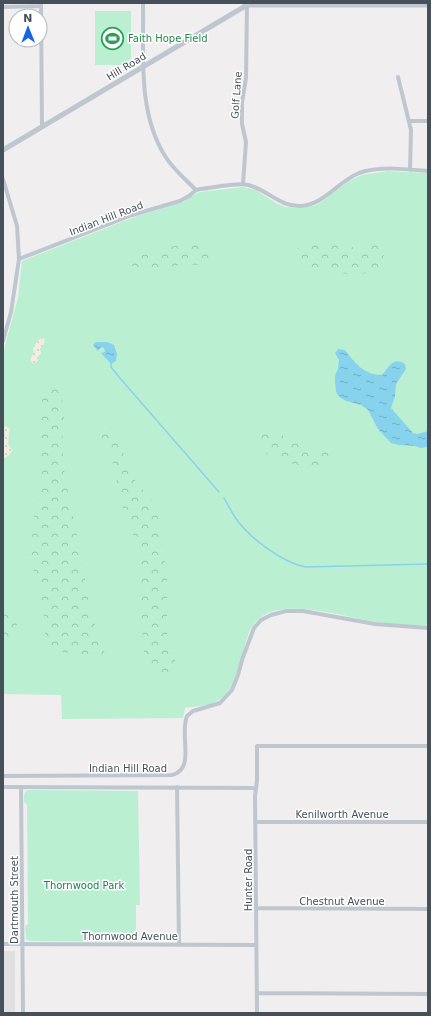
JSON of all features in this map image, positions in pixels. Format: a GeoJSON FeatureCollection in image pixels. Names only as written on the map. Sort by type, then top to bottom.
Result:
{"type":"FeatureCollection","features":[{"type":"Feature","properties":{"kind":"street"},"geometry":{"type":"LineString","coordinates":[[143,3],[143,77],[148,114],[158,144],[174,168],[196,190]]}},
{"type":"Feature","properties":{"kind":"street"},"geometry":{"type":"LineString","coordinates":[[247,4],[428,5]]}},
{"type":"Feature","properties":{"kind":"street","name":"Hill Road"},"geometry":{"type":"LineString","coordinates":[[3,150],[247,4]]}},
{"type":"Feature","properties":{"kind":"street","name":"Golf Lane"},"geometry":{"type":"LineString","coordinates":[[243,184],[246,142],[242,124],[242,103],[246,78],[247,4]]}},
{"type":"Feature","properties":{"kind":"street"},"geometry":{"type":"LineString","coordinates":[[3,7],[41,5],[42,127]]}},
{"type":"Feature","properties":{"kind":"street"},"geometry":{"type":"LineString","coordinates":[[398,77],[411,130],[410,170]]}},
{"type":"Feature","properties":{"kind":"street"},"geometry":{"type":"LineString","coordinates":[[409,121],[428,121]]}},
{"type":"Feature","properties":{"kind":"street","name":"Indian Hill Road"},"geometry":{"type":"LineString","coordinates":[[19,259],[132,215],[180,201],[196,190],[243,184],[253,187],[284,204],[302,206],[321,200],[344,182],[358,174],[377,170],[428,171]]}},
{"type":"Feature","properties":{"kind":"street"},"geometry":{"type":"LineString","coordinates":[[3,179],[17,226],[19,259],[11,312],[3,341]]}},
{"type":"Feature","properties":{"kind":"street","name":"Indian Hill Road"},"geometry":{"type":"LineString","coordinates":[[3,776],[172,776],[180,772],[185,766],[185,725],[187,716],[193,711],[216,705],[225,699],[235,683],[254,628],[261,620],[271,614],[286,611],[303,612],[375,624],[428,628]]}},
{"type":"Feature","properties":{"kind":"street","name":"Hunter Road"},"geometry":{"type":"LineString","coordinates":[[257,1013],[255,796],[257,746],[428,746]]}},
{"type":"Feature","properties":{"kind":"street"},"geometry":{"type":"LineString","coordinates":[[3,787],[256,788]]}},
{"type":"Feature","properties":{"kind":"street","name":"Dartmouth Street"},"geometry":{"type":"LineString","coordinates":[[21,787],[23,1013]]}},
{"type":"Feature","properties":{"kind":"street"},"geometry":{"type":"LineString","coordinates":[[177,787],[178,944]]}},
{"type":"Feature","properties":{"kind":"street","name":"Kenilworth Avenue"},"geometry":{"type":"LineString","coordinates":[[255,822],[428,822]]}},
{"type":"Feature","properties":{"kind":"street","name":"Chestnut Avenue"},"geometry":{"type":"LineString","coordinates":[[256,908],[428,909]]}},
{"type":"Feature","properties":{"kind":"street","name":"Thornwood Avenue"},"geometry":{"type":"LineString","coordinates":[[3,944],[256,945]]}},
{"type":"Feature","properties":{"kind":"street"},"geometry":{"type":"LineString","coordinates":[[257,993],[428,994]]}},
{"type":"Feature","properties":{"kind":"shaded area"},"geometry":{"type":"Polygon","coordinates":[[[3,951],[15,951],[15,1013],[3,1013],[3,951]]]}},
{"type":"Feature","properties":{"kind":"green space","name":"Faith Hope Field"},"geometry":{"type":"Polygon","coordinates":[[[95,11],[131,11],[131,65],[95,65],[95,11]]]}},
{"type":"Feature","properties":{"kind":"green space"},"geometry":{"type":"Polygon","coordinates":[[[388,171],[428,173],[428,626],[377,622],[309,610],[284,609],[270,612],[259,619],[249,632],[231,687],[219,700],[211,704],[185,708],[183,718],[62,719],[61,695],[3,694],[3,361],[5,345],[18,298],[22,261],[137,216],[184,202],[200,192],[243,187],[255,190],[278,204],[286,207],[301,208],[316,205],[347,182],[362,175],[388,171]]]}},
{"type":"Feature","properties":{"kind":"green space"},"geometry":{"type":"Polygon","coordinates":[[[185,242],[218,252],[218,262],[153,268],[132,266],[131,262],[136,256],[159,252],[185,242]]]}},
{"type":"Feature","properties":{"kind":"green space"},"geometry":{"type":"Polygon","coordinates":[[[331,243],[344,244],[359,250],[374,243],[383,247],[384,255],[382,262],[377,268],[370,272],[356,274],[336,273],[308,267],[300,264],[290,256],[294,251],[303,246],[331,243]]]}},
{"type":"Feature","properties":{"kind":"green space"},"geometry":{"type":"Polygon","coordinates":[[[46,386],[54,386],[60,389],[64,418],[62,444],[65,478],[90,607],[99,638],[107,658],[104,662],[89,655],[63,652],[46,646],[43,607],[31,556],[33,521],[38,501],[42,391],[46,386]]]}},
{"type":"Feature","properties":{"kind":"green space"},"geometry":{"type":"Polygon","coordinates":[[[105,425],[115,430],[121,436],[128,472],[148,495],[157,512],[167,577],[167,634],[175,657],[176,667],[170,672],[162,674],[154,672],[149,667],[145,658],[138,598],[140,572],[138,548],[135,538],[126,522],[112,460],[100,431],[105,425]]]}},
{"type":"Feature","properties":{"kind":"green space"},"geometry":{"type":"Polygon","coordinates":[[[264,428],[277,431],[286,438],[301,444],[325,450],[329,453],[331,462],[324,468],[318,468],[300,466],[272,457],[265,453],[258,441],[257,433],[264,428]]]}},
{"type":"Feature","properties":{"kind":"green space"},"geometry":{"type":"Polygon","coordinates":[[[3,612],[7,612],[15,619],[18,632],[13,637],[3,637],[3,612]]]}},
{"type":"Feature","properties":{"kind":"green space","name":"Thornwood Park"},"geometry":{"type":"Polygon","coordinates":[[[26,791],[138,791],[140,905],[136,905],[136,942],[31,941],[26,939],[25,926],[28,924],[27,805],[24,802],[24,795],[26,791]]]}},
{"type":"Feature","properties":{"kind":"sand"},"geometry":{"type":"Polygon","coordinates":[[[44,338],[44,344],[40,349],[41,353],[38,357],[38,361],[33,364],[30,359],[34,353],[33,348],[38,340],[44,338]]]}},
{"type":"Feature","properties":{"kind":"sand"},"geometry":{"type":"Polygon","coordinates":[[[6,426],[10,429],[8,444],[12,450],[9,456],[3,458],[3,440],[5,436],[4,428],[6,426]]]}},
{"type":"Feature","properties":{"kind":"water"},"geometry":{"type":"Polygon","coordinates":[[[97,342],[107,342],[114,345],[117,354],[116,361],[111,364],[101,353],[105,352],[104,348],[101,347],[98,351],[93,345],[97,342]]]}},
{"type":"Feature","properties":{"kind":"water"},"geometry":{"type":"Polygon","coordinates":[[[338,349],[345,350],[360,367],[370,373],[382,375],[394,362],[397,361],[405,364],[406,369],[396,384],[395,397],[391,408],[413,433],[417,434],[428,431],[428,447],[420,448],[391,443],[378,429],[368,410],[361,405],[346,401],[339,397],[336,392],[335,382],[335,375],[338,369],[339,360],[335,353],[338,349]]]}},
{"type":"Feature","properties":{"kind":"waterway"},"geometry":{"type":"LineString","coordinates":[[111,364],[111,367],[119,377],[219,492]]}},
{"type":"Feature","properties":{"kind":"waterway"},"geometry":{"type":"LineString","coordinates":[[224,498],[237,520],[250,535],[268,549],[287,561],[297,565],[306,567],[428,564]]}},
{"type":"Feature","properties":{"kind":"place","name":"Faith Hope Field"},"geometry":{"type":"Point","coordinates":[113,38]}}]}
